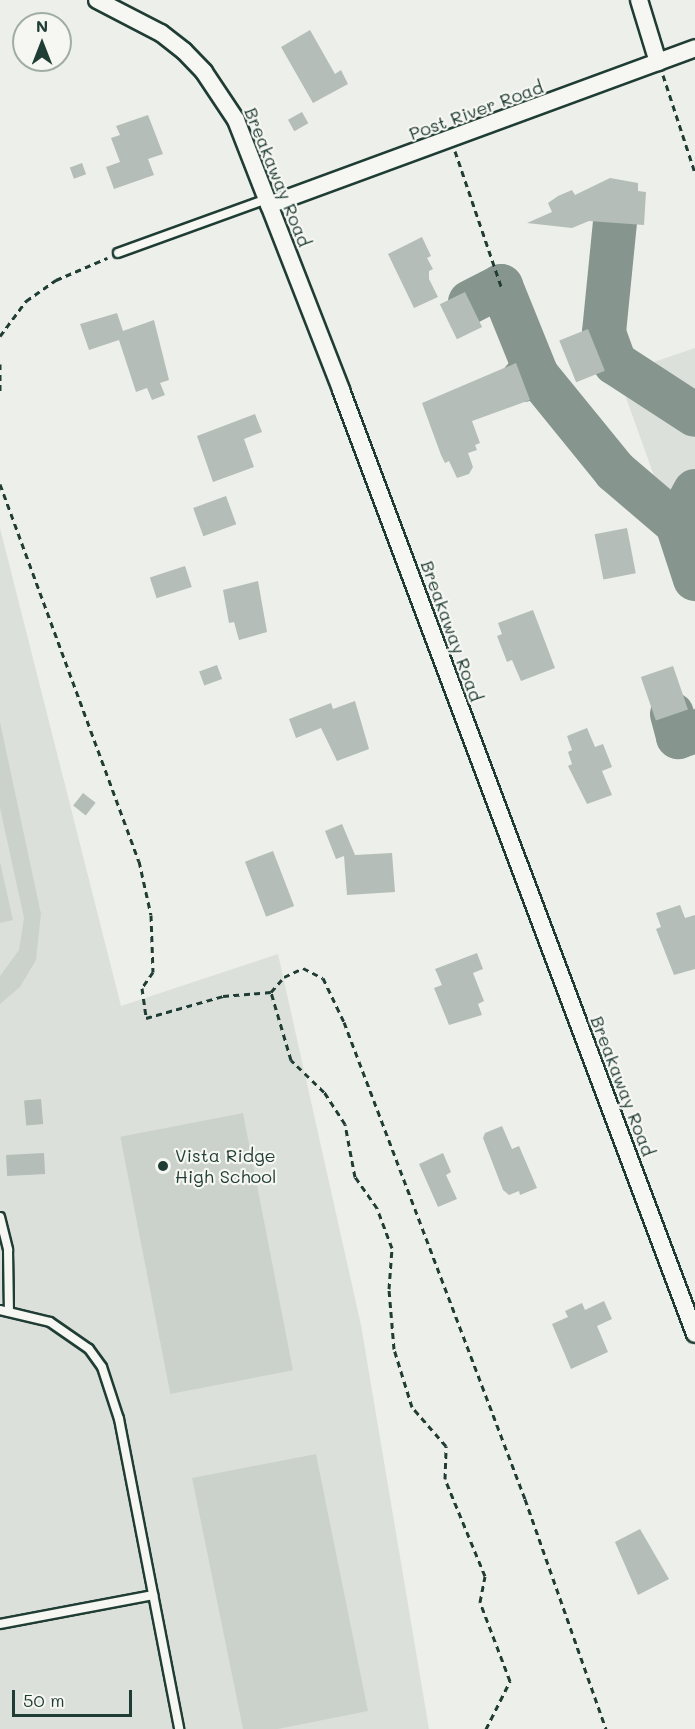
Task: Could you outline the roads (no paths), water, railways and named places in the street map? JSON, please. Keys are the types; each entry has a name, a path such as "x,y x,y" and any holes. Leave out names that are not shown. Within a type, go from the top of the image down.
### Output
{"street":[{"name":"Breakaway Road","path":"97,0 161,33 204,72 236,120 695,1334"},
{"path":"639,0 658,62"},
{"name":"Post River Road","path":"268,202 452,140 695,48"}],"lane":[{"path":"118,253 268,202"},
{"path":"0,1217 8,1250 5,1311 50,1322 72,1334 102,1367 119,1419 179,1729"},
{"path":"0,1624 153,1595"}],"place":[{"name":"Vista Ridge High School","path":"163,1166"}]}
